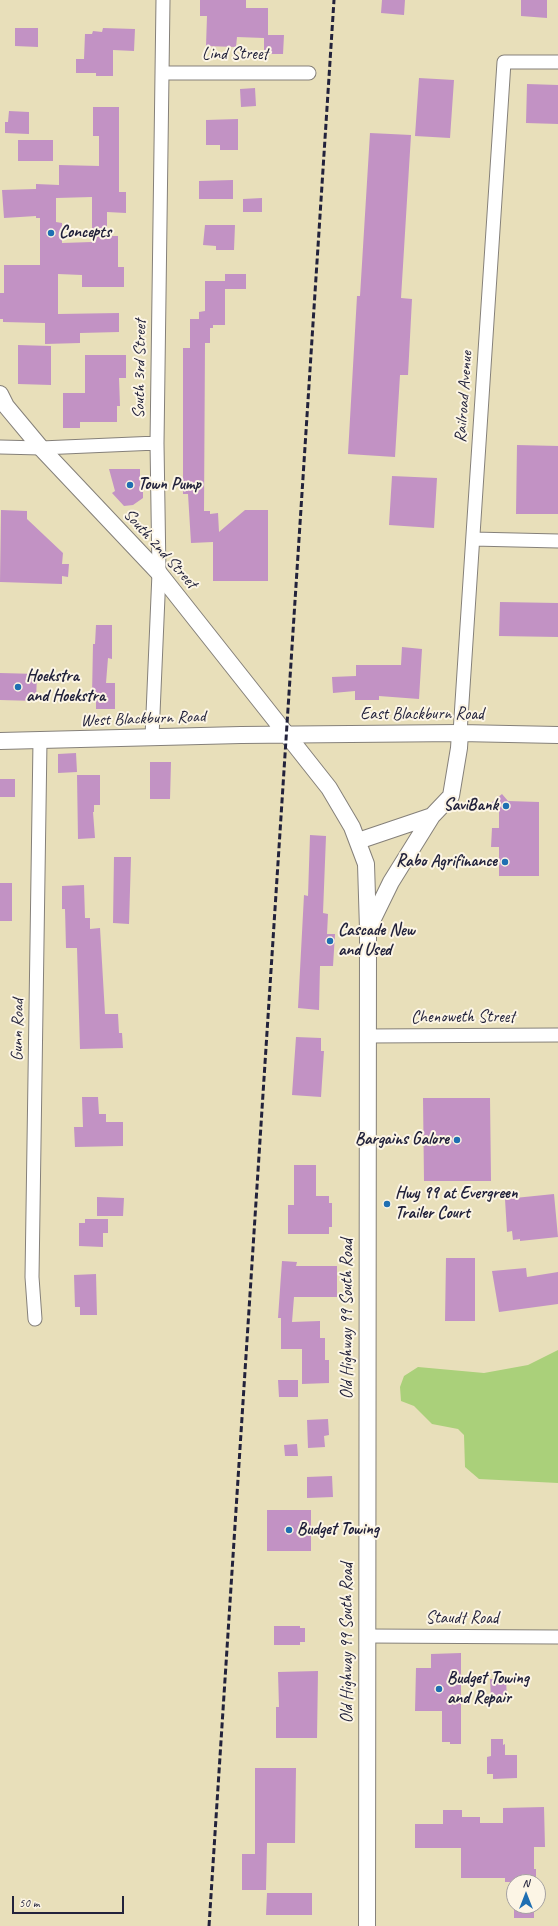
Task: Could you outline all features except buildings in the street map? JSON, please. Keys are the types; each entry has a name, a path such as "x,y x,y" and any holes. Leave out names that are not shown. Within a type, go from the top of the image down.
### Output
{"street":[{"name":"South 3rd Street","path":"152,737 159,573 157,443 162,0"},
{"name":"Railroad Avenue","path":"460,733 504,62 558,62"},
{"name":"Lind Street","path":"162,73 309,74"},
{"name":"South 2nd Street","path":"0,394 6,406 41,448 159,573 287,735"},
{"path":"0,447 41,448 157,443"},
{"path":"473,539 558,541"},
{"path":"368,929 391,882 432,816 451,796 460,733"},
{"name":"East Blackburn Road","path":"287,735 460,733 558,735"},
{"name":"West Blackburn Road","path":"0,741 287,735"},
{"name":"Old Highway 99 South Road","path":"287,735 329,788 352,827 366,864 368,929 366,1636 367,1926"},
{"name":"Gunn Road","path":"35,1319 32,1277 40,741"},
{"path":"358,841 432,816"},
{"name":"Chenoweth Street","path":"368,1036 558,1035"},
{"name":"Staudt Road","path":"366,1636 558,1637"}],"green space":[{"path":"558,1350 558,1483 479,1479 465,1467 464,1435 458,1429 432,1424 414,1406 401,1401 400,1387 404,1376 418,1367 484,1373 528,1365"}],"railway":[{"path":"209,1926 334,0"}],"place":[{"name":"Concepts","path":"51,233"},
{"name":"Town Pump","path":"130,485"},
{"name":"Hoekstra and Hoekstra","path":"18,687"},
{"name":"SaviBank","path":"506,806"},
{"name":"Rabo Agrifinance","path":"505,862"},
{"name":"Cascade New and Used","path":"330,941"},
{"name":"Bargains Galore","path":"457,1140"},
{"name":"Hwy 99 at Evergreen Trailer Court","path":"387,1204"},
{"name":"Budget Towing","path":"289,1530"},
{"name":"Budget Towing and Repair","path":"439,1689"}]}
